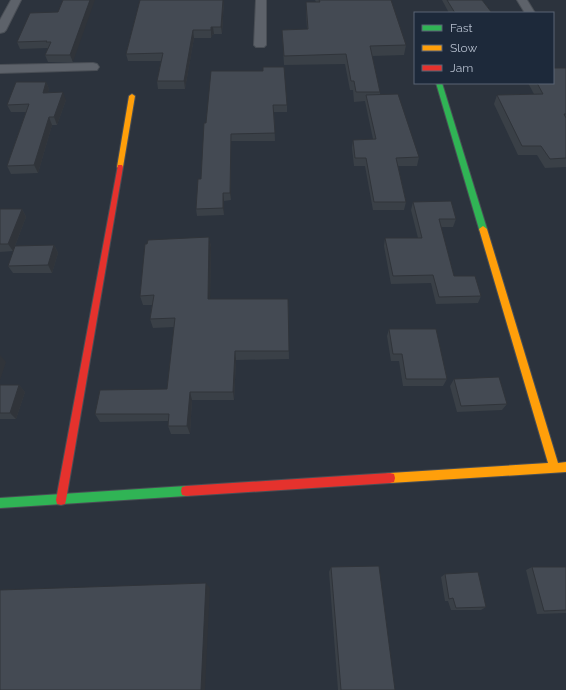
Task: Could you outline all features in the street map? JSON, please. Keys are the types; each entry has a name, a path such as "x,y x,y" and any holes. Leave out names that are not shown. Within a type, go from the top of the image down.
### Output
{"street":[{"path":"0,30 16,0"},
{"path":"260,45 261,0"},
{"path":"522,0 529,12"},
{"path":"0,70 93,67"},
{"path":"439,84 554,467"},
{"path":"61,500 132,96"},
{"path":"0,503 566,467"}],"building":[{"path":"63,0 90,0 70,55 45,55 51,42 46,42 47,41 17,42 30,13 58,12"},
{"path":"140,0 223,0 221,27 211,27 211,30 193,30 184,81 157,81 163,53 126,54"},
{"path":"319,0 391,0 406,45 370,46 380,92 356,92 354,81 351,81 346,54 284,56 282,30 308,29 306,2 320,2"},
{"path":"447,0 482,0 491,12 454,12"},
{"path":"263,67 284,67 287,105 273,105 275,133 231,134 230,193 223,193 223,208 196,209 198,179 201,179 204,123 206,123 211,71 263,71"},
{"path":"554,68 566,68 566,114 564,114 566,118 566,158 550,159 541,146 522,146 497,95 543,94 538,84 554,84"},
{"path":"16,82 46,82 43,93 63,92 54,117 49,117 34,165 7,166 29,104 7,105"},
{"path":"398,94 419,157 396,158 406,202 374,202 366,158 355,158 353,140 376,139 366,95"},
{"path":"451,201 456,219 439,219 454,276 475,276 481,296 439,297 433,275 393,276 385,238 422,238 413,202"},
{"path":"0,209 22,209 8,244 0,244"},
{"path":"209,237 208,299 288,299 289,351 235,351 233,392 190,392 187,426 168,426 169,414 95,414 100,390 167,389 175,318 150,319 154,295 140,296 145,244 147,244 148,240"},
{"path":"54,245 48,265 8,266 15,246"},
{"path":"389,329 436,329 447,379 406,379 402,354 393,354"},
{"path":"499,377 507,404 461,406 454,379"},
{"path":"0,385 19,385 10,413 0,413"},
{"path":"379,566 395,690 341,690 331,567"},
{"path":"532,567 566,567 566,610 544,611"},
{"path":"478,572 486,607 456,608 453,598 449,599 445,574"},
{"path":"206,583 201,690 0,690 0,590"}],"traffic: fast":[{"path":"439,84 483,229"},
{"path":"0,503 186,491"}],"traffic: slow":[{"path":"120,167 132,96"},
{"path":"483,229 554,467"},
{"path":"390,478 566,467"}],"traffic: jam":[{"path":"61,500 120,167"},
{"path":"186,491 390,478"}]}
